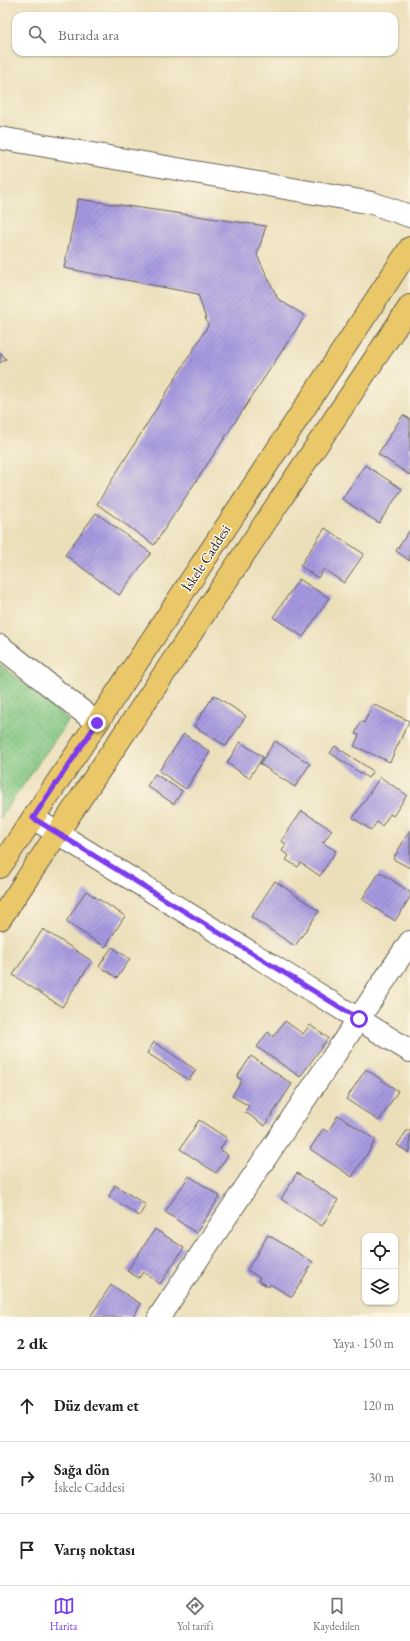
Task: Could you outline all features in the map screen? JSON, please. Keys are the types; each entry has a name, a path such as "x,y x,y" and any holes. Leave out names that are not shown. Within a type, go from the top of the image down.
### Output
{"main road":[{"name":"İskele Caddesi","path":"0,867 97,723 410,248"},
{"path":"0,919 410,306"}],"street":[{"path":"0,138 372,203 410,216"},
{"path":"0,646 97,723"},
{"path":"33,818 410,1051"},
{"path":"159,1317 410,942"}],"green space":[{"path":"0,664 69,720 0,818"}],"building":[{"path":"78,199 266,226 257,255 278,299 305,316 154,545 97,504 208,326 198,294 64,268"},
{"path":"0,352 6,359 0,363"},
{"path":"403,415 410,419 410,475 378,454"},
{"path":"365,465 402,489 379,523 342,499"},
{"path":"96,513 151,553 119,595 65,555"},
{"path":"325,528 364,554 344,583 324,569 318,578 300,566"},
{"path":"410,530 410,561 396,551"},
{"path":"299,579 329,598 303,637 273,617"},
{"path":"214,695 246,716 226,746 194,726"},
{"path":"373,704 409,721 390,762 354,746 359,735 355,734 361,721 364,723"},
{"path":"184,734 210,752 186,789 159,771"},
{"path":"275,741 310,764 295,787 260,764"},
{"path":"240,742 263,757 249,778 227,763"},
{"path":"335,746 373,771 368,778 330,753"},
{"path":"155,774 182,791 174,804 147,786"},
{"path":"380,777 407,795 393,816 390,814 382,826 377,822 371,830 353,818"},
{"path":"302,811 332,830 323,843 336,851 320,876 301,863 298,867 286,860 289,856 282,851 286,844 281,841"},
{"path":"410,830 410,868 393,859"},
{"path":"380,872 410,892 410,897 395,921 362,899"},
{"path":"275,881 319,911 295,946 251,917"},
{"path":"86,891 125,916 105,947 66,922"},
{"path":"43,929 92,961 62,1007 13,975"},
{"path":"112,947 130,959 117,978 99,966"},
{"path":"285,1021 303,1034 310,1025 328,1038 300,1077 257,1047 268,1032 273,1037"},
{"path":"154,1042 196,1070 189,1080 147,1053"},
{"path":"251,1056 292,1084 265,1126 245,1112 249,1106 232,1096 242,1080 237,1077"},
{"path":"366,1069 398,1091 379,1121 346,1099"},
{"path":"338,1115 376,1140 352,1177 310,1149 323,1129 328,1132"},
{"path":"199,1120 227,1138 220,1149 228,1155 216,1173 180,1149"},
{"path":"408,1129 410,1131 409,1153 397,1145"},
{"path":"297,1173 338,1200 322,1226 281,1199"},
{"path":"189,1176 220,1196 196,1233 165,1212"},
{"path":"115,1185 146,1205 139,1216 109,1196"},
{"path":"155,1229 184,1248 160,1284 143,1272 139,1278 127,1271"},
{"path":"268,1235 313,1262 292,1297 270,1284 269,1287 258,1281 260,1278 247,1270"},
{"path":"111,1285 141,1304 133,1317 90,1317"}],"route":[{"path":"97,723 33,818 359,1019"}]}
